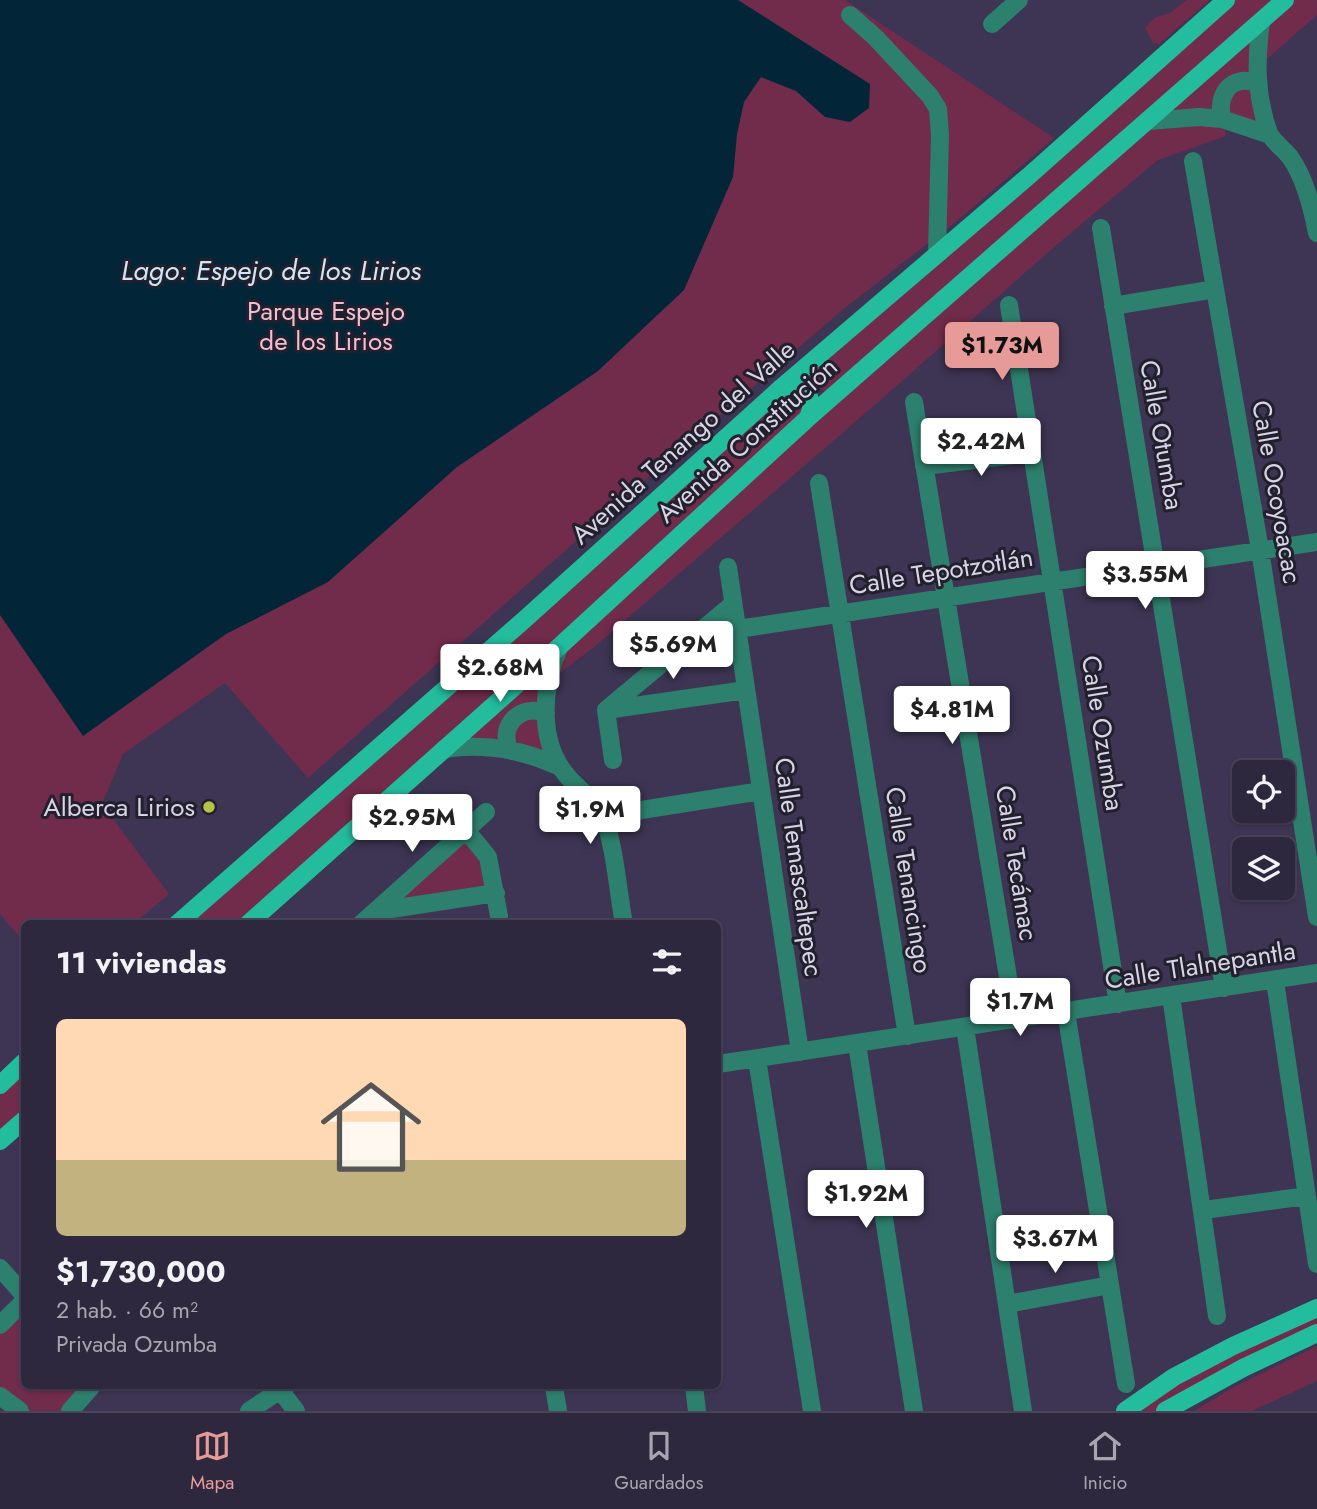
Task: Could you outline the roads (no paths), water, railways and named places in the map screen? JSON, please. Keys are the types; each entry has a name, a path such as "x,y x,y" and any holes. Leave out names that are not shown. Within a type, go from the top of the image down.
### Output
{"main road":[{"name":"Avenida Tenango del Valle","path":"182,920 535,611 782,387 1031,174 1226,0"},
{"name":"Avenida Constitución","path":"252,920 559,647 808,418 1285,0"},
{"path":"812,361 809,372 816,386 827,393 840,391"},
{"path":"782,387 793,386 808,394 812,406 808,418"},
{"path":"0,1085 21,1065"},
{"path":"0,1141 21,1123"},
{"path":"1125,1411 1174,1377 1233,1346 1317,1308"},
{"path":"1165,1411 1243,1368 1317,1333"}],"street":[{"path":"992,24 1019,0"},
{"path":"850,15 894,57 930,96 938,109 940,135 937,254"},
{"path":"1261,21 1256,58 1257,83 1270,135 1311,186 1317,233"},
{"path":"1222,119 1222,93 1233,83 1249,80 1257,83"},
{"path":"1148,121 1199,117 1222,119 1270,135"},
{"name":"Calle Ocoyoacac","path":"1193,161 1261,550 1317,916"},
{"name":"Calle Otumba","path":"1101,228 1224,988"},
{"path":"1113,306 1215,289"},
{"name":"Calle Ozumba","path":"1009,305 1118,1004"},
{"name":"Calle Tecámac","path":"914,402 1015,1020"},
{"path":"924,466 1032,453"},
{"name":"Calle Tenancingo","path":"819,483 907,1036"},
{"name":"Calle Tepotzotlán","path":"738,629 1317,542"},
{"name":"Calle Temascaltepec","path":"728,567 800,1052"},
{"path":"606,710 733,604"},
{"path":"559,647 548,679 545,713 549,740 558,766 604,816 623,920"},
{"path":"606,710 746,690"},
{"path":"606,710 613,760"},
{"path":"509,749 506,736 514,718 525,711 545,713"},
{"path":"444,749 477,746 509,749 558,766"},
{"path":"604,816 761,791"},
{"path":"366,920 486,812"},
{"path":"467,831 488,857 499,916"},
{"path":"377,911 496,893"},
{"name":"Calle Tlalnepantla","path":"721,1064 1317,973"},
{"path":"1275,981 1317,1264"},
{"path":"1171,996 1217,1316"},
{"path":"1066,1012 1126,1384"},
{"path":"965,1027 1023,1411"},
{"path":"857,1044 914,1411"},
{"path":"757,1059 812,1411"},
{"path":"1203,1210 1307,1195"},
{"path":"0,1268 21,1292"},
{"path":"1007,1304 1110,1285"},
{"path":"0,1325 21,1304"},
{"path":"70,1411 89,1389"},
{"path":"249,1411 282,1389"},
{"path":"284,1389 296,1411"},
{"path":"554,1389 558,1411"},
{"path":"694,1389 698,1411"},
{"path":"0,1396 20,1411"}],"water":[{"name":"Lago: Espejo de los Lirios","path":"0,0 738,0 870,84 869,108 850,122 825,117 796,91 761,77 744,102 737,134 733,177 684,290 598,371 457,467 328,582 226,634 83,736 0,615"}],"place":[{"name":"Alberca Lirios","path":"209,807"}],"park label":[{"name":"Parque Espejo de los Lirios","path":"326,326"}]}
